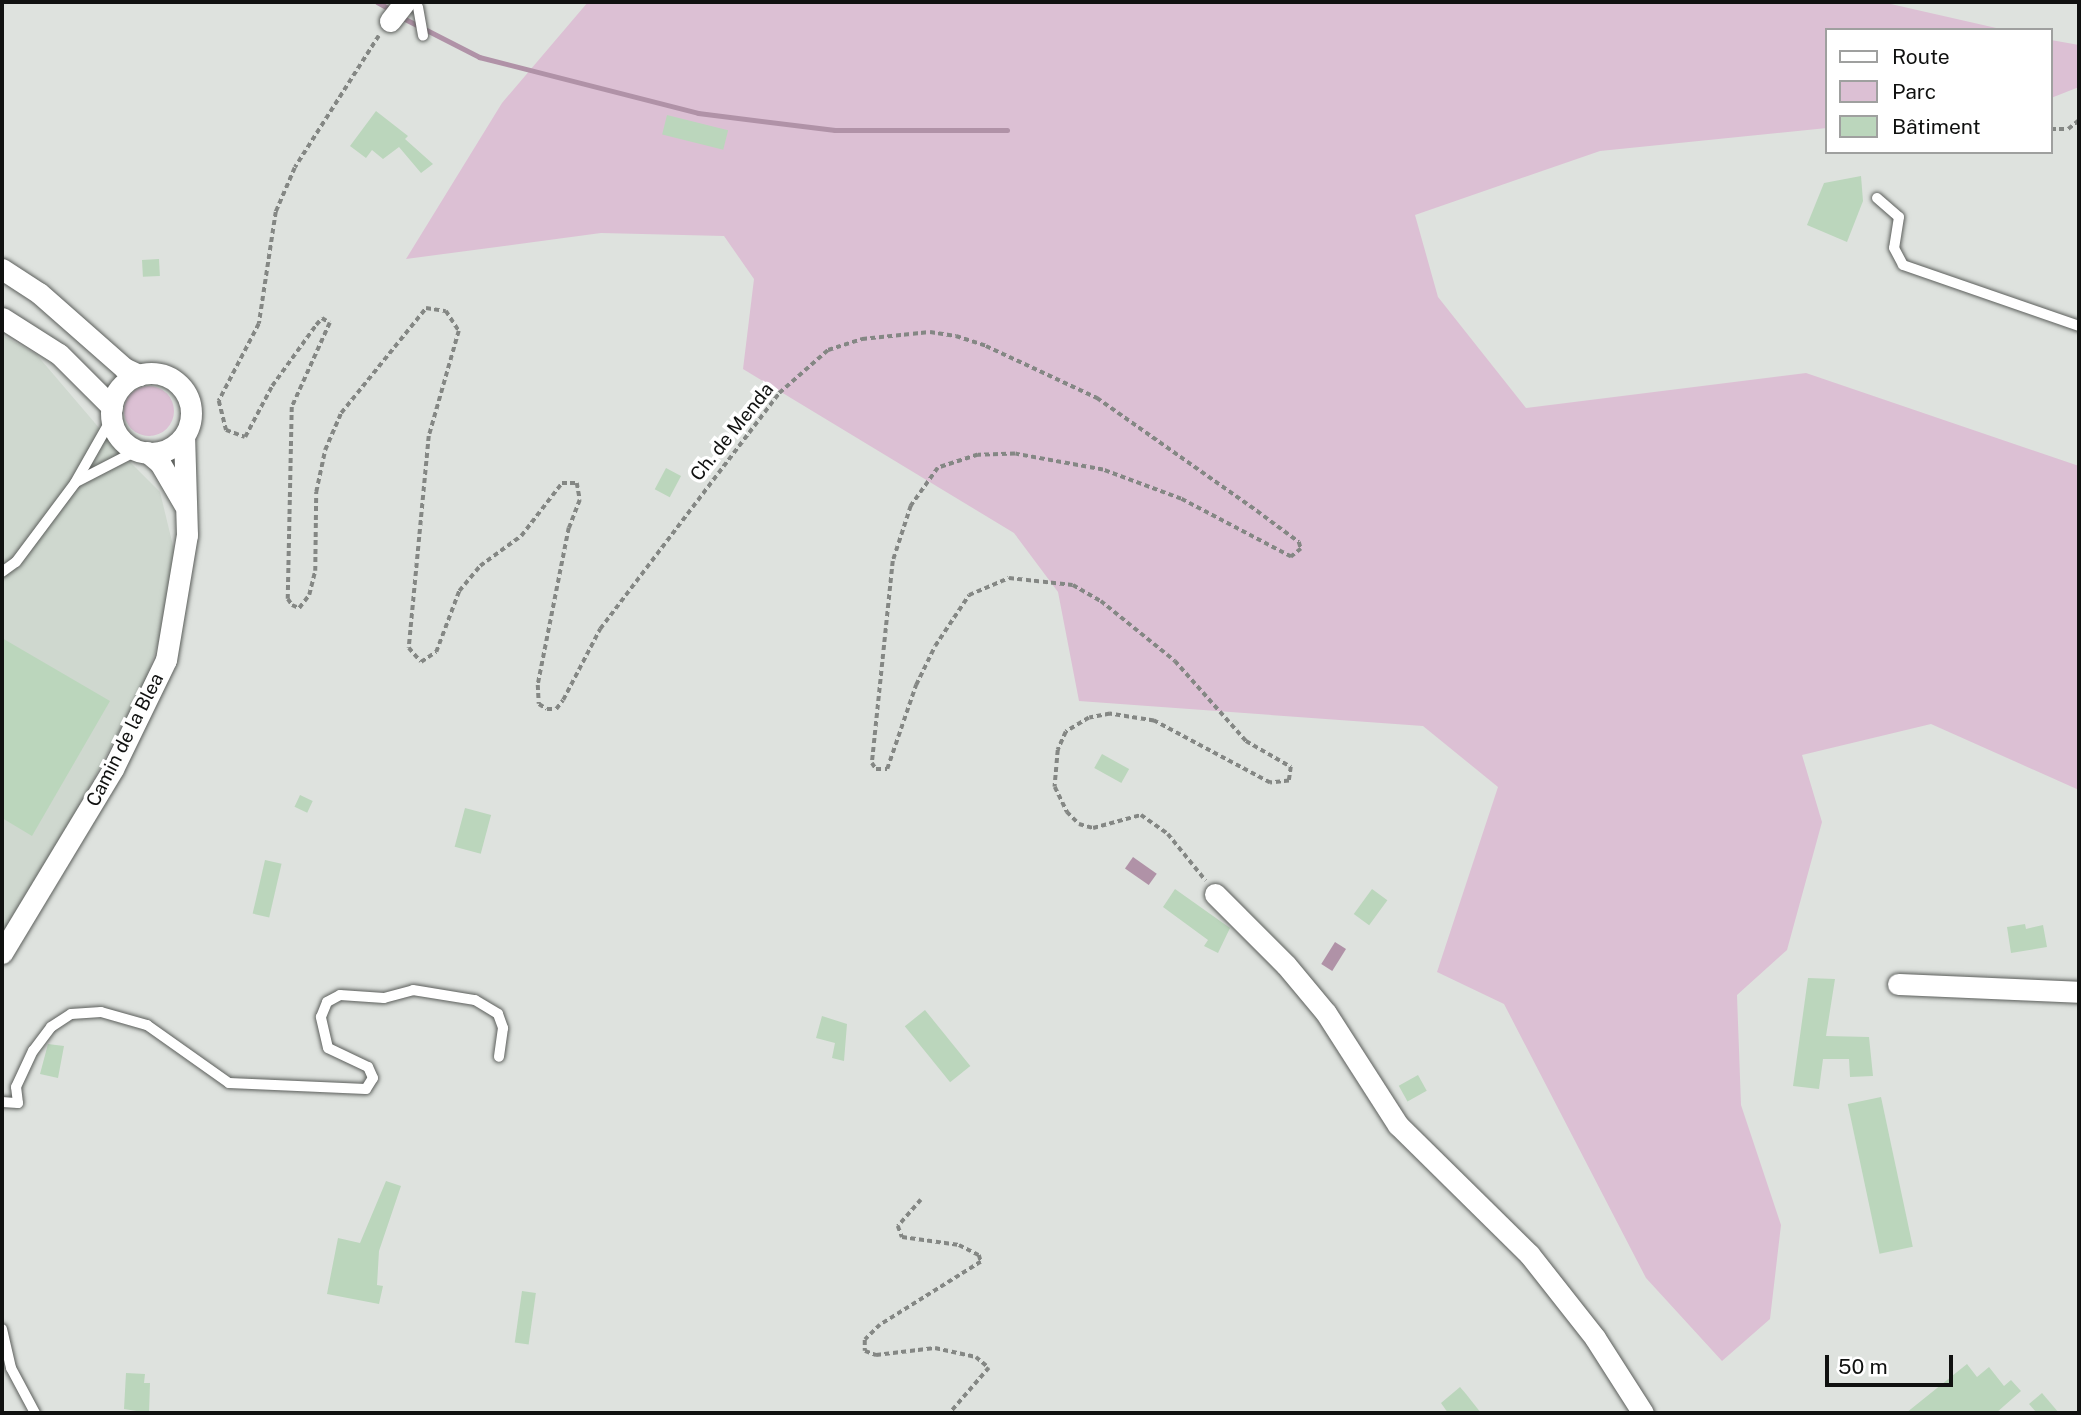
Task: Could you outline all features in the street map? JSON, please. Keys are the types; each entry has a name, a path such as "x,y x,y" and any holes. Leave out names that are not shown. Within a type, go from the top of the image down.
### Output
{"street":[{"path":"2,269 39,293 124,368 139,374 164,375 184,389 191,413 184,436 168,449 143,451"},
{"path":"2,318 59,354 112,412 120,438 160,463 185,506"},
{"path":"112,412 124,383 139,374"},
{"name":"Camin de la Blea","path":"2,953 113,769 166,660 187,535 184,436"},
{"path":"1215,894 1286,965 1326,1013 1398,1125 1529,1254 1595,1338 1643,1413"},
{"path":"1898,984 2079,992"}],"lane":[{"path":"410,10 423,36"},
{"path":"1877,198 1899,217 1894,248 1903,265 2079,326"},
{"path":"2,572 16,562 75,483 112,412"},
{"path":"75,483 143,451"},
{"path":"2,1102 18,1103 16,1087 33,1051 51,1027 71,1014 101,1012 147,1025 229,1083 366,1089 373,1078 368,1067 328,1048 321,1017 327,1003 340,995 384,998 413,990 475,1000 498,1014 503,1028 499,1057"},
{"path":"2,1329 11,1368 35,1413"}],"path":[{"name":"Ch. de Menda","path":"410,10 317,129 276,212 259,324 219,401 226,430 245,437 272,386 316,325 322,318 330,323 292,407 288,599 299,608 309,596 315,571 316,492 325,450 341,414 426,308 446,311 459,331 429,436 409,648 421,662 436,652 466,583 521,536 562,483 578,483 580,500 569,528 538,685 539,704 547,709 556,709 563,700 600,629 751,425 779,393 828,350 862,339 930,332 986,346 1097,398 1299,542 1301,549 1296,556 1181,499 1103,470 1016,454 978,455 938,468 911,506 892,561 871,750 876,769 887,769 930,656 969,595 1009,578 1073,585 1101,601 1175,662 1246,741 1292,767 1289,781 1270,783 1143,719 1110,714 1089,718 1066,732 1058,750 1055,788 1067,812 1079,824 1093,828 1141,816 1168,834 1215,894"},
{"path":"2053,129 2068,129 2079,120"},
{"path":"921,1200 898,1226 902,1237 959,1245 979,1255 981,1262 880,1325 865,1340 865,1351 876,1355 935,1348 976,1357 989,1368 950,1413"}],"shaded area":[{"path":"2,335 36,354 118,450 160,492 175,554 166,619 144,685 2,950"},
{"path":"1133,857 1157,874 1149,885 1125,868"},
{"path":"1335,942 1346,949 1332,971 1321,964"}],"green space":[{"path":"588,2 1882,2 1996,28 1826,28 1826,128 1600,151 1415,215 1438,297 1526,408 1806,373 2079,466 2079,790 1931,724 1802,755 1822,822 1787,950 1737,995 1741,1105 1781,1225 1770,1319 1722,1361 1646,1278 1504,1004 1437,972 1498,787 1423,726 1079,701 1058,592 1014,533 743,369 754,279 724,236 601,233 406,259 502,103"},
{"path":"2053,40 2079,45 2079,87 2053,97"},
{"path":"149,386 167,393 174,411 167,429 149,436 131,429 124,411 131,393"}],"building":[{"path":"376,111 408,136 405,139 433,164 421,173 399,147 383,159 372,150 366,158 350,146"},
{"path":"667,115 728,130 723,150 662,134"},
{"path":"1861,176 1863,201 1847,242 1807,225 1824,183"},
{"path":"159,259 160,276 143,277 142,260"},
{"path":"666,468 681,476 670,497 655,489"},
{"path":"2,638 110,701 32,836 2,818"},
{"path":"1102,754 1129,769 1121,783 1094,768"},
{"path":"300,795 313,801 307,813 295,807"},
{"path":"465,808 491,815 481,854 455,847"},
{"path":"265,860 282,864 269,917 253,914"},
{"path":"1175,889 1230,928 1218,953 1204,946 1208,940 1163,907"},
{"path":"1372,889 1387,900 1369,925 1354,914"},
{"path":"2025,924 2026,929 2043,925 2047,947 2011,953 2007,927"},
{"path":"1808,978 1835,979 1826,1036 1869,1037 1873,1076 1850,1077 1849,1059 1823,1059 1819,1089 1793,1086"},
{"path":"925,1010 970,1066 950,1082 905,1026"},
{"path":"822,1016 847,1024 844,1061 832,1058 835,1043 816,1038"},
{"path":"48,1044 64,1046 58,1078 40,1074"},
{"path":"1418,1075 1427,1091 1407,1101 1399,1086"},
{"path":"1881,1097 1913,1247 1880,1254 1848,1104"},
{"path":"386,1181 401,1186 379,1251 377,1285 383,1286 379,1304 327,1294 338,1238 360,1243"},
{"path":"522,1291 536,1293 529,1344 515,1342"},
{"path":"1967,1364 1977,1377 1989,1367 2004,1386 2011,1380 2021,1391 1996,1413 1906,1413"},
{"path":"126,1373 145,1374 144,1383 150,1383 149,1413 124,1409"},
{"path":"1460,1387 1481,1413 1448,1413 1441,1403"},
{"path":"2042,1393 2059,1413 2037,1413 2029,1404"}],"waterway":[{"path":"377,2 393,11"},
{"path":"401,17 479,57 698,113 835,130 1007,130"}]}
